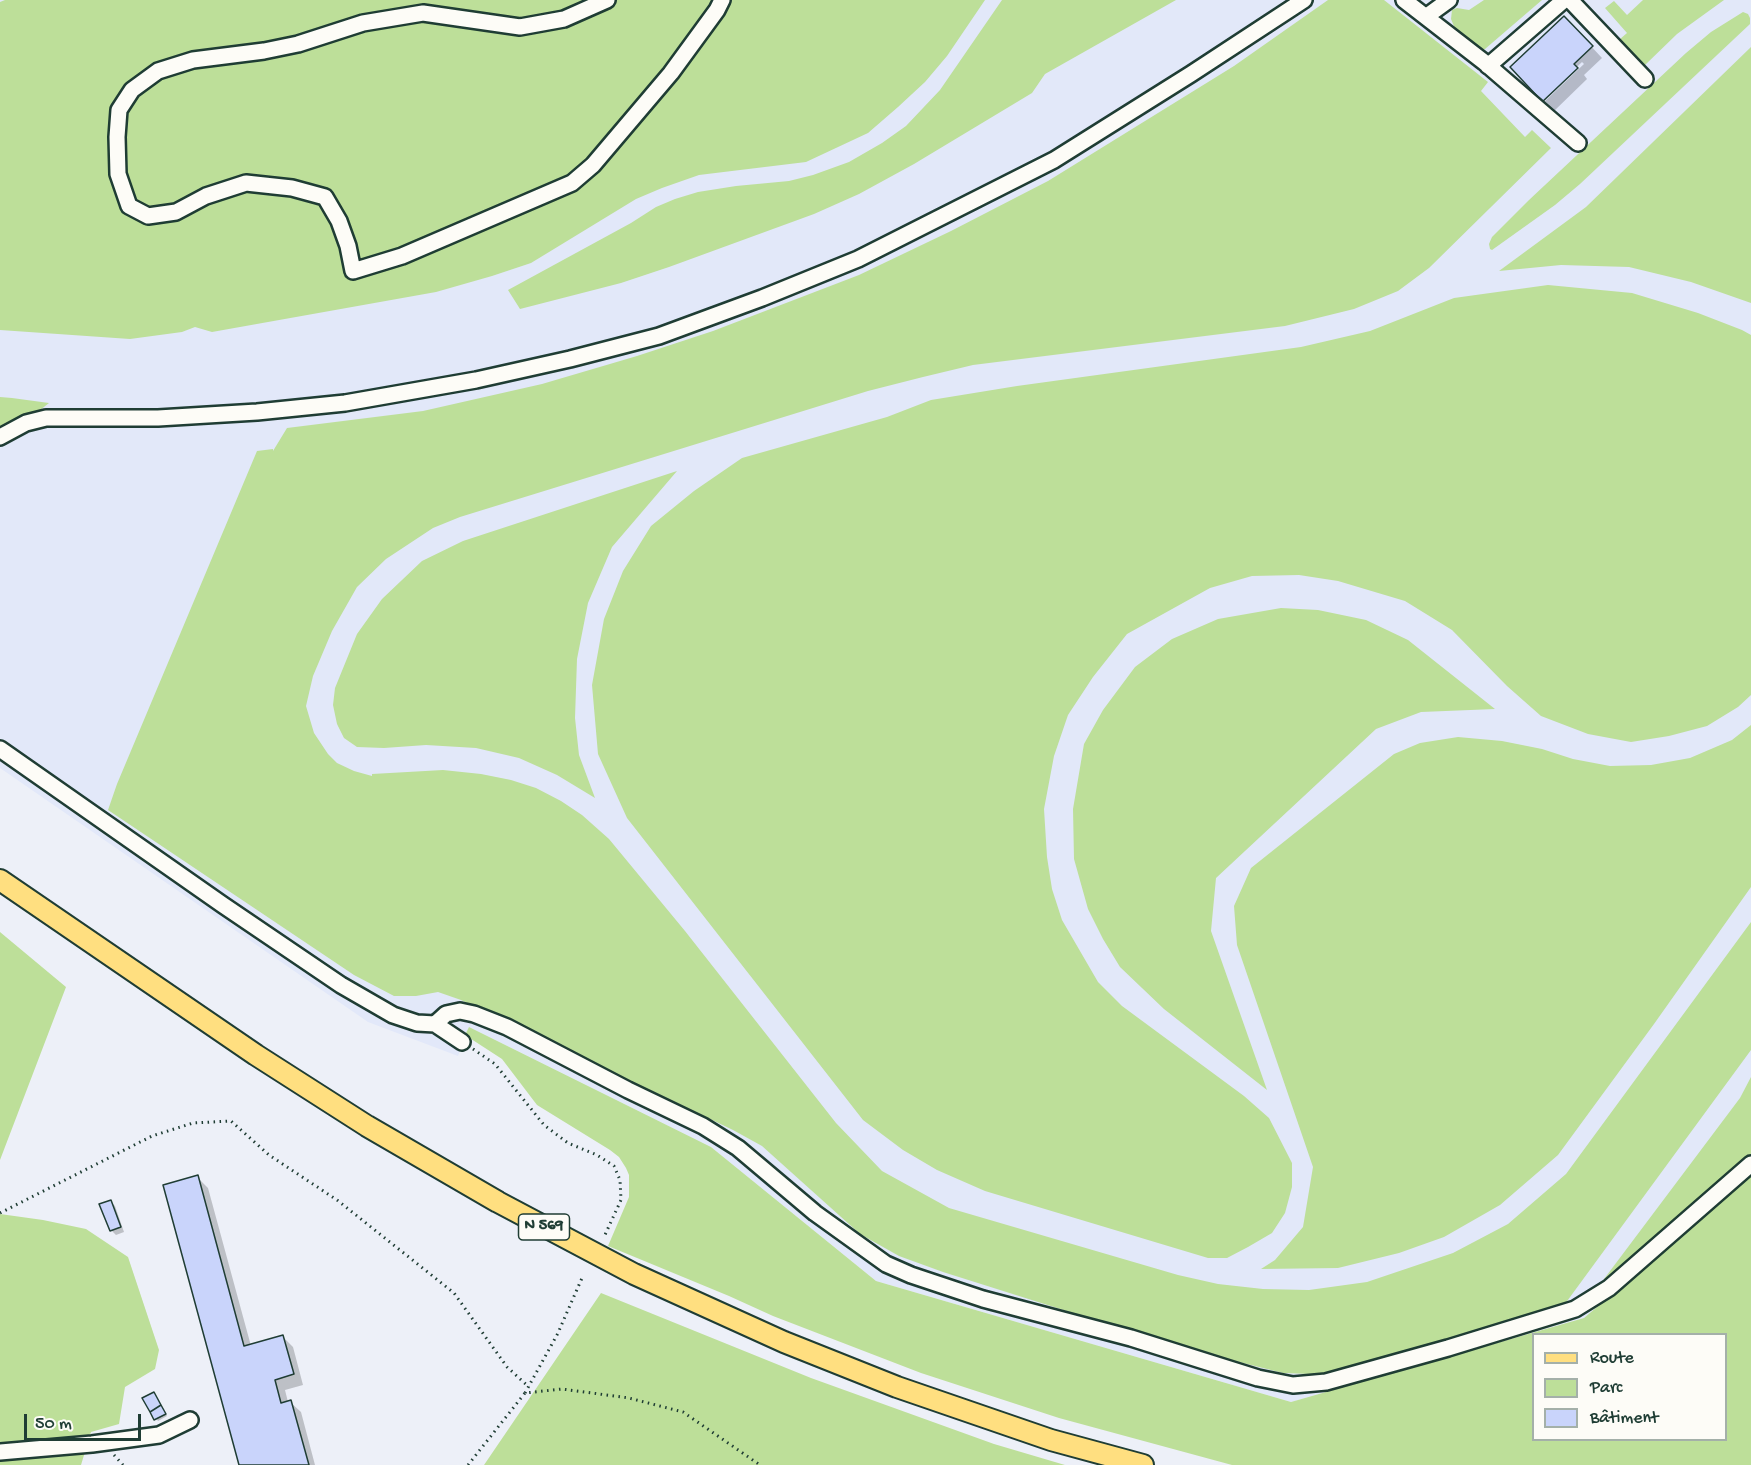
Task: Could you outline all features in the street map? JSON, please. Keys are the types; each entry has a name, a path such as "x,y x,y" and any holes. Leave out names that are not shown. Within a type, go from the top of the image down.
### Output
{"main road":[{"name":"N 569","path":"0,880 256,1055 367,1126 498,1202 634,1274 784,1342 897,1387 1051,1440 1143,1465"}],"lane":[{"path":"607,0 564,19 520,27 423,13 363,23 298,44 193,60 158,71 132,90 119,110 118,174 129,206 148,216 176,212 206,196 246,183 292,188 325,197 339,221 348,246 353,271 402,256 572,183 593,165 671,73 722,0"},
{"path":"0,436 26,423 46,418 158,418 345,404 476,380 659,336 858,259 1054,160 1304,0"},
{"path":"1404,0 1488,66 1578,143"},
{"path":"1426,16 1449,0"},
{"path":"1488,66 1564,0"},
{"path":"1570,0 1645,79"},
{"path":"0,749 341,985 393,1015 417,1023 435,1024 462,1042"},
{"path":"435,1024 446,1014 460,1011 474,1014 507,1027 703,1126 738,1148 815,1213 886,1264 911,1275 982,1299 1131,1338 1258,1378 1293,1385 1326,1382 1575,1309 1609,1287 1751,1164"},
{"path":"0,1452 92,1444 159,1435 190,1420"}],"path":[{"path":"462,1042 495,1064 544,1125 568,1143 597,1155 614,1167 620,1180 621,1200 604,1237"},
{"path":"1,1214 152,1136 193,1123 231,1121 269,1155 337,1200 454,1293 507,1367 529,1387"},
{"path":"468,1465 525,1394 558,1333 582,1278"},
{"path":"525,1394 562,1389 629,1398 683,1412 760,1465"}],"shaded area":[{"path":"0,0 1751,0 1751,1176 1584,1318 1291,1402 876,1281 711,1147 469,1027 458,1056 368,1022 0,768"}],"green space":[{"path":"5,0 985,0 947,56 925,82 898,107 868,133 806,162 699,175 662,188 636,199 531,263 436,292 212,332 195,327 182,332 130,339 0,330 0,2"},
{"path":"1002,0 1176,0 1045,74 1032,93 914,164 859,194 814,214 621,283 520,309 508,290 656,207 675,199 698,192 789,181 813,175 849,162 882,143 906,126 940,90"},
{"path":"1328,0 1384,0 1488,82 1481,91 1525,137 1532,130 1551,148 1429,268 1398,291 1354,309 1285,326 973,365 923,377 868,391 460,517 433,528 386,559 357,587 332,631 313,676 306,706 314,733 328,754 337,763 354,771 372,776 372,774 443,770 481,774 536,788 582,815 609,839 685,931 836,1123 882,1171 949,1208 1178,1275 1218,1284 1263,1289 1309,1290 1367,1282 1453,1253 1508,1224 1566,1174 1751,922 1751,1050 1562,1308 1335,1375 1283,1373 1187,1349 943,1272 899,1256 860,1234 762,1146 733,1130 461,1000 438,992 416,996 394,996 354,975 108,810 257,451 273,449 273,451 287,428 423,411 542,384 713,331 859,275 1048,181 1234,66"},
{"path":"1484,0 1542,0 1485,49 1479,50 1456,31 1451,19 1452,10 1457,8 1469,10"},
{"path":"1643,0 1724,0 1677,34 1644,66 1619,40 1627,33 1605,8 1614,1 1627,15"},
{"path":"1743,12 1748,14 1750,24 1580,184 1555,205 1492,250 1490,249 1489,244 1492,237 1529,200 1686,53 1711,32"},
{"path":"1751,47 1751,303 1691,282 1629,267 1561,265 1499,271 1586,207"},
{"path":"1548,285 1632,293 1698,313 1751,335 1751,695 1738,707 1707,726 1669,736 1631,742 1588,734 1541,716 1507,686 1452,630 1405,601 1338,581 1299,575 1252,576 1210,588 1127,634 1093,677 1068,715 1054,756 1044,809 1047,857 1052,889 1062,920 1098,982 1122,1006 1244,1096 1269,1118 1292,1163 1292,1187 1285,1213 1272,1233 1227,1258 1208,1258 985,1191 937,1170 903,1150 863,1120 627,818 598,754 592,685 604,619 623,571 651,526 694,491 742,458 887,417 931,400 1301,347 1370,331 1454,298"},
{"path":"0,397 49,403 35,414 0,430"},
{"path":"677,471 612,547 588,603 577,659 575,718 579,755 595,798 557,775 519,758 476,748 426,745 357,747 344,738 337,724 333,705 335,688 357,634 382,599 422,561 463,541"},
{"path":"1281,608 1318,610 1366,620 1408,640 1495,709 1421,712 1376,729 1216,878 1211,931 1267,1090 1164,1009 1120,967 1088,909 1074,859 1073,809 1084,744 1103,710 1135,667 1172,639 1218,619"},
{"path":"1751,725 1751,887 1558,1155 1500,1205 1444,1237 1399,1253 1338,1268 1261,1269 1275,1260 1303,1227 1313,1167 1237,945 1234,906 1251,868 1394,754 1420,743 1458,737 1502,741 1610,766 1651,765 1690,758 1732,740"},
{"path":"0,932 66,987 0,1160"},
{"path":"469,1027 711,1147 876,1281 1291,1402 1584,1318 1751,1176 1751,1465 1232,1465 1059,1418 921,1373 773,1316 608,1246 629,1197 629,1175 626,1168 619,1157 610,1150 537,1105 502,1059 465,1035"},
{"path":"1751,1077 1751,1160 1607,1283 1604,1279 1740,1098"},
{"path":"0,1214 86,1229 128,1257 159,1350 155,1369 125,1387 119,1424 91,1432 81,1465 0,1465"},
{"path":"601,1293 811,1378 994,1444 1065,1465 484,1465"}],"building":[{"path":"1564,16 1593,46 1574,64 1578,68 1540,104 1535,98 1537,96 1510,67"},
{"path":"198,1175 244,1346 283,1335 294,1374 275,1380 281,1403 291,1400 309,1465 239,1465 163,1185"},
{"path":"111,1200 121,1227 110,1231 99,1204"},
{"path":"154,1392 161,1405 150,1412 142,1398"},
{"path":"161,1405 166,1414 154,1420 150,1412"}]}
